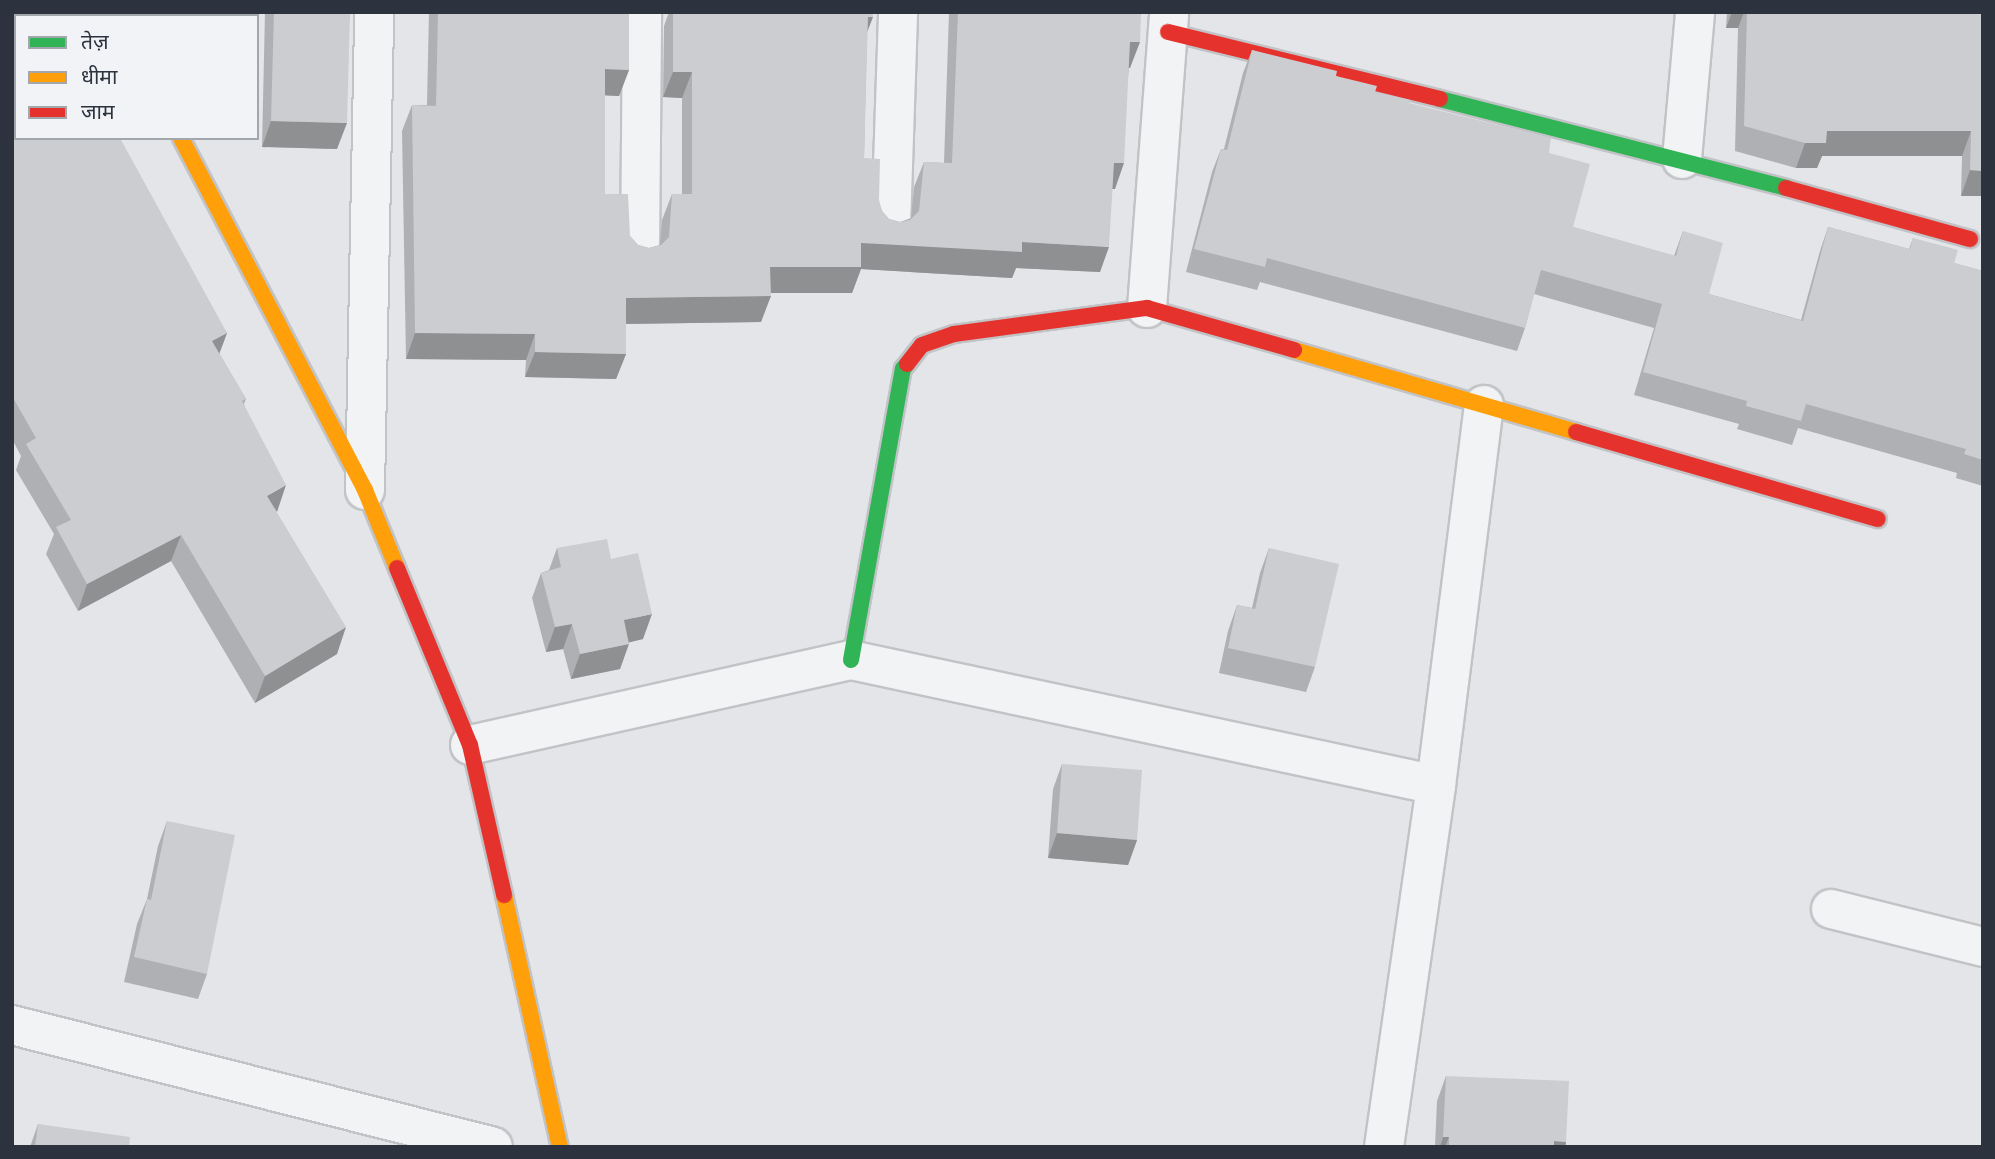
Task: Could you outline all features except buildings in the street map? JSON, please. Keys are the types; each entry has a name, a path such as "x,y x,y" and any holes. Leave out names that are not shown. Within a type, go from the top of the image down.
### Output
{"street":[{"path":"365,490 374,12"},
{"path":"640,252 642,12"},
{"path":"891,226 898,12"},
{"path":"1682,159 1695,12"},
{"path":"1147,308 1169,22 1970,239"},
{"path":"182,140 365,490 470,745 560,1147"},
{"path":"851,660 903,369 922,345 954,334 1147,308 1878,519"},
{"path":"1384,1147 1436,785 1484,405"},
{"path":"470,745 851,660 1436,785"},
{"path":"1831,909 1983,947"},
{"path":"12,1025 493,1147"}],"traffic: fast":[{"path":"1440,99 1786,188"},
{"path":"851,660 903,369 907,364"}],"traffic: slow":[{"path":"182,140 365,490 397,568"},
{"path":"1294,350 1576,432"},
{"path":"504,895 560,1147"}],"traffic: jam":[{"path":"1168,32 1440,99"},
{"path":"1786,188 1970,239"},
{"path":"907,364 922,345 954,334 1147,308 1294,350"},
{"path":"1576,432 1878,519"},
{"path":"397,568 470,745 504,895"}]}
